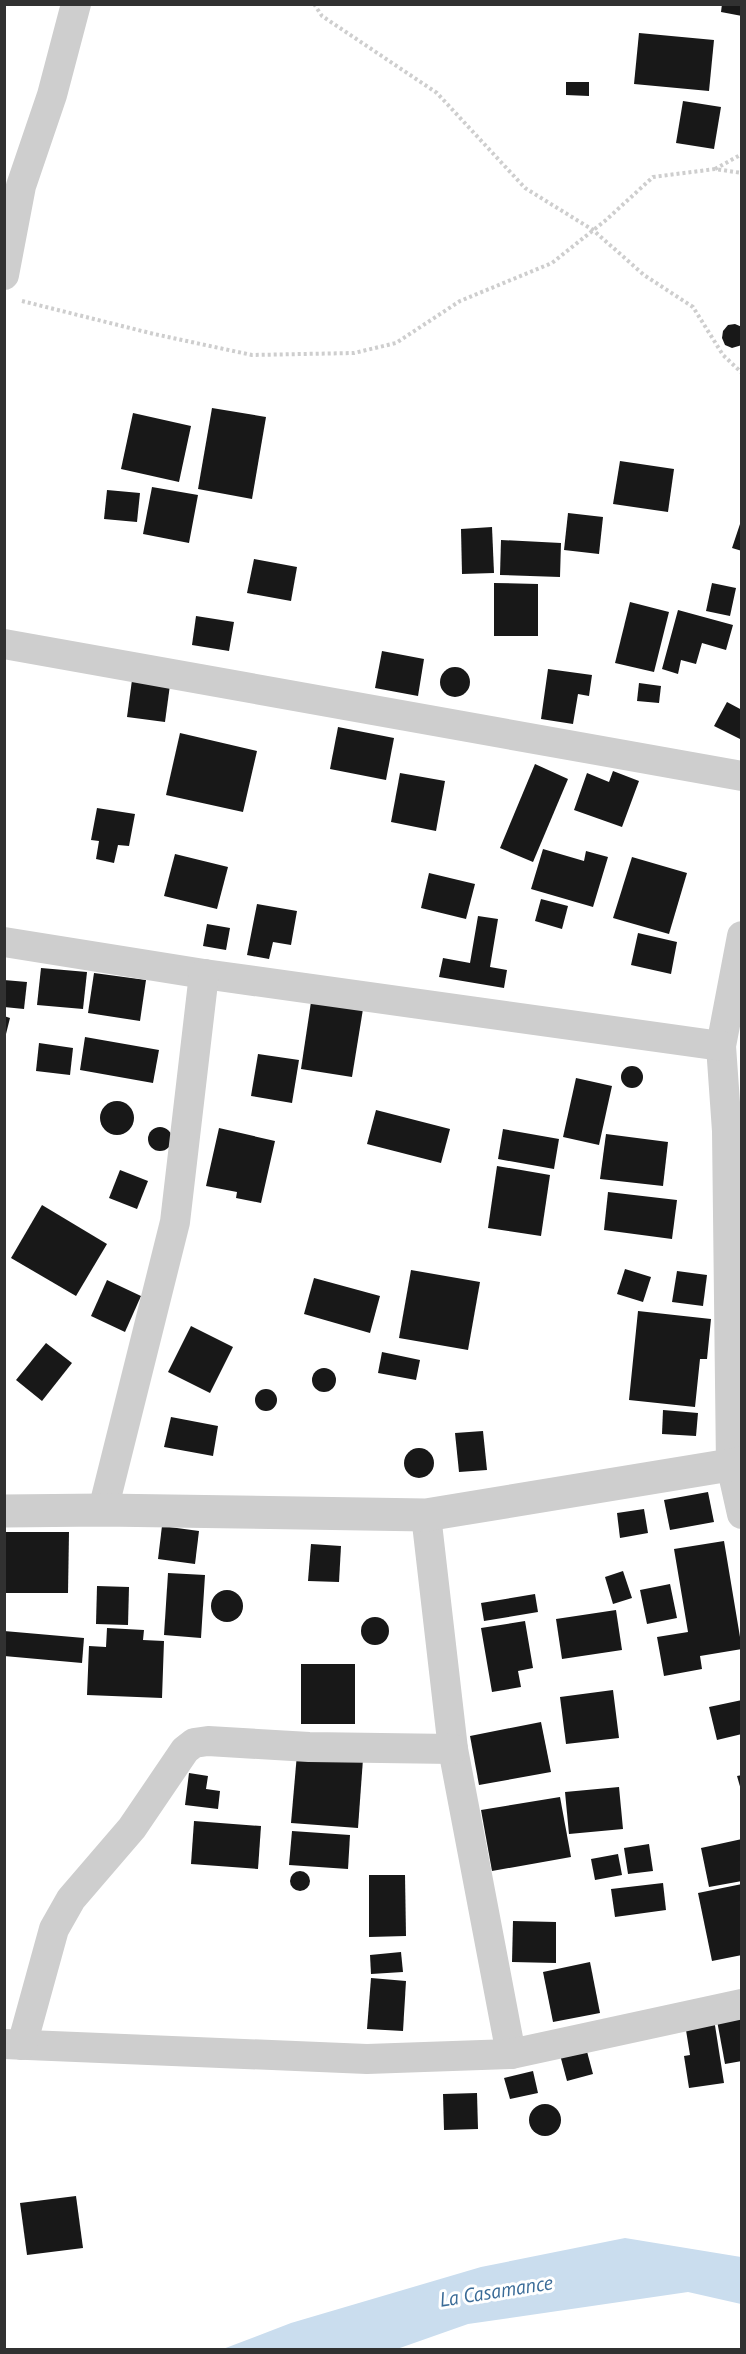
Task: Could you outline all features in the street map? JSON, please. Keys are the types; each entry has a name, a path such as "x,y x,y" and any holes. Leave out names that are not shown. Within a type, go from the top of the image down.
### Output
{"street":[{"path":"10,288 21,186 52,95 76,4"},
{"path":"4,644 741,776"},
{"path":"741,936 721,1046 734,1131 736,1464 741,1514"},
{"path":"4,942 204,974 721,1046"},
{"path":"103,1510 176,1222 204,974"},
{"path":"4,1511 103,1510 426,1515 736,1464"},
{"path":"426,1515 453,1749 511,2054"},
{"path":"453,1749 309,1747 208,1741 194,1743 184,1750 132,1828 62,1912 13,2045 367,2060 511,2054 741,2004"}],"path":[{"path":"314,4 322,16 437,93 525,188 592,230 645,275 693,307 723,355 741,373"},
{"path":"715,169 741,154"},
{"path":"10,288 154,334 252,355 354,353 396,343 460,301 552,263 653,177 715,169 741,174"}],"water":[{"name":"La Casamance","path":"625,2238 741,2257 741,2304 688,2292 468,2324 397,2349 223,2349 291,2323 481,2267"}],"building":[{"path":"722,4 742,4 742,16 721,12"},
{"path":"639,33 714,40 709,91 634,84"},
{"path":"566,82 589,82 589,96 566,95"},
{"path":"683,101 721,107 714,149 676,143"},
{"path":"735,324 742,327 742,345 732,348 725,345 722,338 723,331 728,325"},
{"path":"212,408 266,417 252,499 198,489"},
{"path":"133,413 191,426 179,482 121,469"},
{"path":"620,461 674,469 668,512 613,504"},
{"path":"152,487 198,495 189,543 143,534"},
{"path":"107,490 140,493 137,522 104,519"},
{"path":"568,513 603,517 599,554 564,550"},
{"path":"742,518 742,551 732,548"},
{"path":"492,527 494,573 462,574 461,529"},
{"path":"501,540 561,543 560,577 500,575"},
{"path":"254,559 297,567 291,601 247,593"},
{"path":"494,583 538,584 538,636 494,636"},
{"path":"712,583 736,588 730,616 706,611"},
{"path":"630,602 669,612 654,672 615,663"},
{"path":"678,610 733,625 726,650 702,643 696,664 681,660 678,674 662,669"},
{"path":"196,616 234,622 229,651 192,645"},
{"path":"382,651 424,659 418,696 375,688"},
{"path":"455,667 466,671 470,682 466,693 455,697 444,693 440,682 444,671"},
{"path":"548,669 592,675 589,696 578,694 573,724 541,719"},
{"path":"132,680 170,685 165,722 127,717"},
{"path":"639,683 661,686 659,703 637,701"},
{"path":"727,702 742,710 742,740 714,726"},
{"path":"338,727 394,738 386,780 330,769"},
{"path":"180,733 257,751 243,812 166,795"},
{"path":"535,764 568,779 533,862 500,848"},
{"path":"613,771 639,781 622,827 574,810 587,773 609,782"},
{"path":"400,773 445,781 436,831 391,822"},
{"path":"97,808 135,814 129,846 118,845 114,863 96,859 99,841 91,840"},
{"path":"543,849 584,861 586,851 608,857 593,907 531,889"},
{"path":"175,854 228,867 217,909 164,896"},
{"path":"632,857 687,873 669,934 613,918"},
{"path":"429,873 475,884 466,919 421,908"},
{"path":"541,899 568,906 562,929 535,921"},
{"path":"257,904 297,911 291,945 273,942 269,959 247,955"},
{"path":"478,916 498,919 490,967 507,970 504,988 439,977 443,958 470,963"},
{"path":"207,924 230,928 226,950 203,946"},
{"path":"638,933 677,942 671,974 631,965"},
{"path":"41,968 87,972 83,1009 37,1005"},
{"path":"94,973 146,980 140,1021 88,1013"},
{"path":"4,980 27,982 24,1009 4,1007"},
{"path":"311,1002 363,1009 352,1077 301,1069"},
{"path":"4,1016 10,1018 5,1038 4,1038"},
{"path":"85,1037 159,1050 153,1083 80,1070"},
{"path":"39,1043 73,1048 70,1075 36,1071"},
{"path":"258,1054 299,1060 292,1103 251,1096"},
{"path":"632,1066 640,1069 643,1077 640,1085 632,1088 624,1085 621,1077 624,1069"},
{"path":"576,1078 612,1086 599,1145 563,1137"},
{"path":"117,1101 129,1106 134,1118 129,1130 117,1135 105,1130 100,1118 105,1106"},
{"path":"376,1110 450,1129 441,1163 367,1144"},
{"path":"160,1127 168,1131 172,1139 168,1147 160,1151 152,1147 148,1139 152,1131"},
{"path":"219,1128 275,1141 261,1203 236,1198 237,1192 206,1186"},
{"path":"503,1129 559,1139 554,1169 498,1159"},
{"path":"606,1134 668,1142 663,1186 600,1179"},
{"path":"497,1166 550,1175 541,1236 488,1228"},
{"path":"120,1170 148,1181 137,1209 109,1198"},
{"path":"608,1192 677,1200 672,1239 604,1230"},
{"path":"42,1205 107,1244 76,1296 11,1258"},
{"path":"625,1269 651,1277 643,1302 617,1294"},
{"path":"411,1270 480,1282 468,1350 399,1338"},
{"path":"677,1271 707,1275 703,1306 672,1302"},
{"path":"314,1278 380,1296 370,1333 304,1314"},
{"path":"107,1280 141,1296 125,1332 91,1316"},
{"path":"638,1311 711,1319 707,1359 700,1359 695,1407 629,1400"},
{"path":"191,1326 233,1347 210,1393 168,1372"},
{"path":"46,1343 72,1363 42,1401 16,1380"},
{"path":"382,1352 420,1360 416,1380 378,1373"},
{"path":"324,1368 332,1372 336,1380 332,1388 324,1392 316,1388 312,1380 316,1372"},
{"path":"266,1389 274,1392 277,1400 274,1408 266,1411 258,1408 255,1400 258,1392"},
{"path":"663,1410 698,1413 696,1436 662,1434"},
{"path":"171,1417 218,1426 213,1456 164,1447"},
{"path":"483,1431 487,1470 459,1472 455,1433"},
{"path":"419,1448 430,1452 434,1463 430,1474 419,1478 408,1474 404,1463 408,1452"},
{"path":"708,1492 714,1522 670,1530 664,1500"},
{"path":"644,1509 648,1533 620,1538 617,1513"},
{"path":"162,1526 199,1531 195,1564 158,1559"},
{"path":"4,1532 69,1532 68,1593 4,1593"},
{"path":"724,1541 742,1649 700,1656 702,1669 664,1676 657,1637 688,1632 674,1549"},
{"path":"311,1544 341,1546 339,1582 308,1581"},
{"path":"623,1571 632,1598 613,1604 605,1577"},
{"path":"168,1573 205,1575 201,1638 164,1635"},
{"path":"670,1584 677,1618 647,1624 640,1590"},
{"path":"97,1586 129,1587 128,1625 96,1624"},
{"path":"227,1590 238,1595 243,1606 238,1617 227,1622 216,1617 211,1606 216,1595"},
{"path":"535,1594 538,1612 484,1621 481,1603"},
{"path":"616,1610 622,1650 562,1659 556,1619"},
{"path":"375,1617 385,1621 389,1631 385,1641 375,1645 365,1641 361,1631 365,1621"},
{"path":"525,1621 533,1668 518,1671 521,1687 492,1692 481,1628"},
{"path":"107,1628 144,1630 143,1640 164,1641 162,1698 87,1695 89,1646 106,1647"},
{"path":"4,1631 84,1638 82,1663 4,1656"},
{"path":"301,1664 355,1664 355,1724 301,1724"},
{"path":"613,1690 619,1738 566,1744 560,1697"},
{"path":"742,1700 742,1734 717,1740 709,1707"},
{"path":"541,1722 551,1772 479,1785 470,1736"},
{"path":"297,1754 363,1759 358,1828 291,1823"},
{"path":"189,1773 208,1776 206,1789 220,1791 218,1809 185,1805"},
{"path":"742,1775 742,1790 741,1790 737,1776"},
{"path":"619,1787 623,1829 569,1834 565,1792"},
{"path":"560,1797 571,1857 492,1871 481,1810"},
{"path":"194,1821 261,1826 258,1869 191,1864"},
{"path":"292,1831 350,1835 348,1869 289,1865"},
{"path":"742,1839 742,1881 709,1887 701,1848"},
{"path":"649,1844 653,1871 628,1874 624,1848"},
{"path":"618,1854 622,1875 595,1880 591,1859"},
{"path":"300,1871 307,1874 310,1881 307,1888 300,1891 293,1888 290,1881 293,1874"},
{"path":"369,1875 405,1875 406,1936 369,1937"},
{"path":"663,1883 666,1910 615,1917 611,1889"},
{"path":"742,1884 742,1955 712,1961 698,1893"},
{"path":"513,1921 556,1922 556,1963 512,1962"},
{"path":"401,1952 403,1972 371,1974 370,1955"},
{"path":"590,1962 600,2013 553,2022 543,1972"},
{"path":"371,1978 406,1981 403,2031 367,2029"},
{"path":"742,2010 742,2061 725,2064 716,2015"},
{"path":"714,2019 724,2083 689,2088 684,2056 690,2055 685,2024"},
{"path":"585,2044 593,2074 567,2081 559,2051"},
{"path":"533,2071 538,2093 510,2099 504,2078"},
{"path":"477,2093 478,2129 444,2130 443,2094"},
{"path":"545,2104 556,2109 561,2120 556,2131 545,2136 534,2131 529,2120 534,2109"},
{"path":"76,2196 83,2248 27,2255 20,2203"}]}
